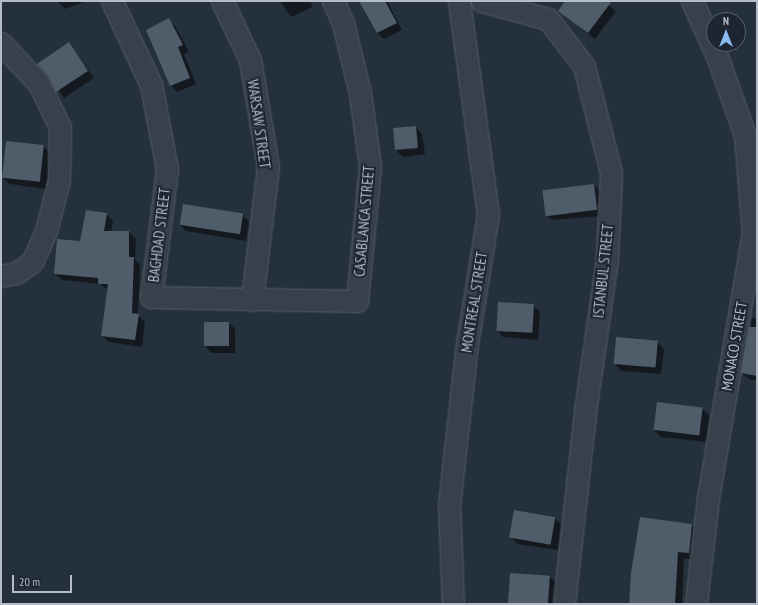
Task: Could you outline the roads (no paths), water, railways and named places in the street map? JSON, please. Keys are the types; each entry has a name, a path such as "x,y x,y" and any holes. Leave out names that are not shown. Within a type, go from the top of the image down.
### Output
{"street":[{"name":"BAGHDAD STREET","path":"112,1 151,85 167,168 151,297 357,301"},
{"name":"WARSAW STREET","path":"222,1 250,60 268,166 252,300"},
{"name":"CASABLANCA STREET","path":"333,1 343,23 360,94 370,167 357,301"},
{"name":"MONTREAL STREET","path":"453,604 449,504 467,344 488,215 459,1"},
{"name":"ISTANBUL STREET","path":"482,1 548,19 584,66 611,172 607,259 586,404 564,604"},
{"name":"MONACO STREET","path":"692,1 717,56 745,135 753,232 708,498 696,604"},
{"path":"1,43 39,84 60,127 59,180 46,231 32,262 16,273 1,276"}]}
